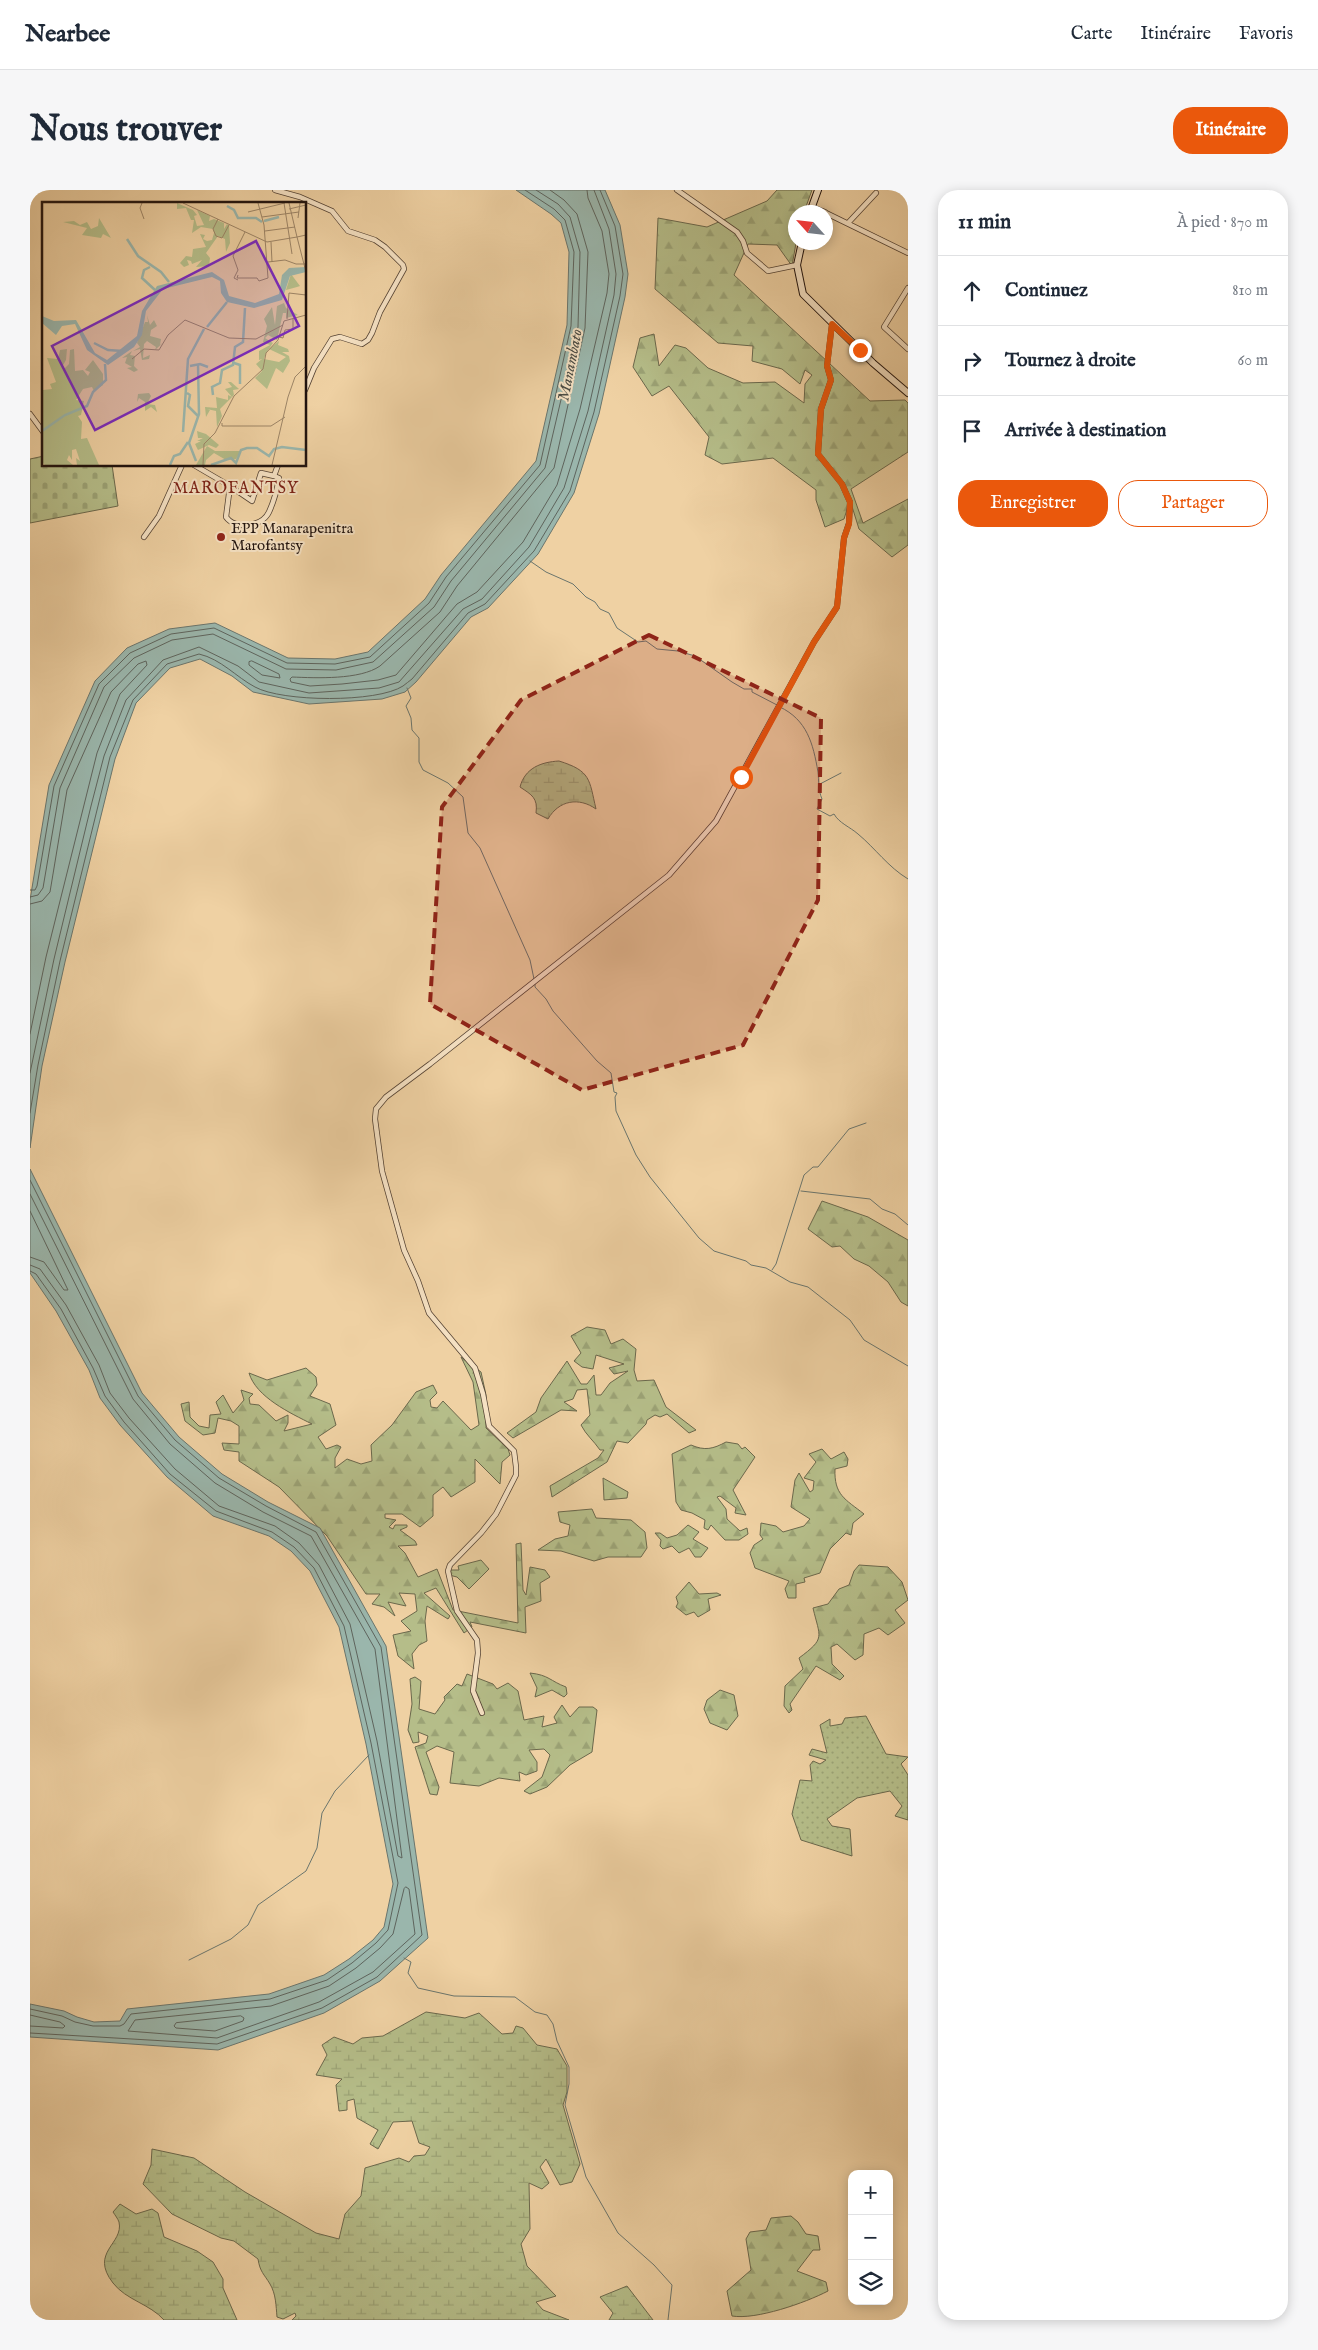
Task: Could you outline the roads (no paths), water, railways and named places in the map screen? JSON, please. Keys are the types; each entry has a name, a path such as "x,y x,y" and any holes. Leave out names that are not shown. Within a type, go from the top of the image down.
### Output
{"main road":[{"path":"813,205 818,190"},
{"path":"800,250 797,265 803,294 832,324 908,393"}],"street":[{"path":"275,190 300,197 332,211 348,231 364,235 385,247 404,269 380,312 368,340 362,344 340,337 332,339 314,368 306,388"},
{"path":"677,190 738,232 747,253 768,271 797,265"},
{"path":"849,222 876,193"},
{"path":"833,216 849,222 908,252"},
{"path":"908,288 884,327 908,349"},
{"path":"482,1713 473,1690 478,1654 477,1640 457,1611 448,1571 450,1565 481,1533 505,1498 516,1475 514,1451 489,1426 483,1394 475,1368 429,1313 418,1281 404,1250 382,1171 375,1119 376,1108 386,1096 430,1064 670,875 716,821 814,642 837,607 844,538 849,524 850,502 842,484 818,454 821,409 831,380 827,366 832,324"},
{"path":"30,414 42,430"},
{"path":"144,537 159,516 182,466"},
{"path":"196,466 230,486 252,501 261,473 278,478 276,494 268,514 254,523 240,526 230,523 226,517 230,486"},
{"path":"274,476 278,466"}],"water":[{"name":"Manambato","path":"516,190 605,190 620,225 628,274 625,297 599,414 574,493 538,554 488,608 471,617 416,682 405,692 382,699 309,704 253,692 232,676 200,659 170,668 136,703 115,759 65,962 42,1066 30,1148 30,900 49,785 95,681 127,648 169,629 215,623 288,658 335,659 368,652 425,599 441,575 536,461 567,325 569,252 561,223"},
{"path":"30,1169 142,1393 179,1437 222,1474 268,1502 320,1528 386,1646 428,1938 380,1981 324,2013 218,2050 30,2037 30,2004 64,2011 94,2022 120,2021 127,2009 269,1994 324,1975 349,1959 373,1940 384,1927 393,1884 366,1744 339,1627 310,1571 291,1551 269,1536 213,1516 167,1477 120,1425 100,1398 89,1370 56,1311 30,1273"}],"waterway":[{"path":"530,561 546,572 573,584 586,597 595,602 600,609 609,613 617,628 638,642 646,641 657,649 678,651 695,656 732,682 744,689 752,689 752,692 777,705"},
{"path":"407,688 411,698 406,706 411,718 412,730 419,738 419,762 423,770 448,783 463,797 468,833 480,848 530,960 534,979"},
{"path":"780,707 797,719 811,742 822,799 817,809 830,816 834,814 864,839 894,869 908,879"},
{"path":"820,784 841,773"},
{"path":"535,983 535,987 546,999 553,1011 597,1061 611,1073 614,1092 617,1093 615,1097 616,1111 636,1155 650,1177 699,1238 714,1251 746,1261 751,1265 766,1268 790,1282 808,1287 850,1320 864,1340 908,1366"},
{"path":"772,1270 776,1264 804,1175 813,1167 818,1167 849,1129 866,1123"},
{"path":"801,1191 870,1199 882,1209 895,1214 908,1225"},
{"path":"189,1960 231,1939 248,1925 258,1905 306,1871 317,1848 322,1813 335,1791 369,1755"},
{"path":"404,1958 411,1962 408,1973 418,1988 454,1996 515,1997 535,2012 547,2015 553,2024 557,2041 569,2067 569,2084 565,2105 586,2177 618,2233 654,2265 672,2285 668,2320"}],"place":[{"name":"EPP Manarapenitra Marofantsy","path":"221,537"}],"district":[{"name":"MAROFANTSY","path":"236,487"}]}
